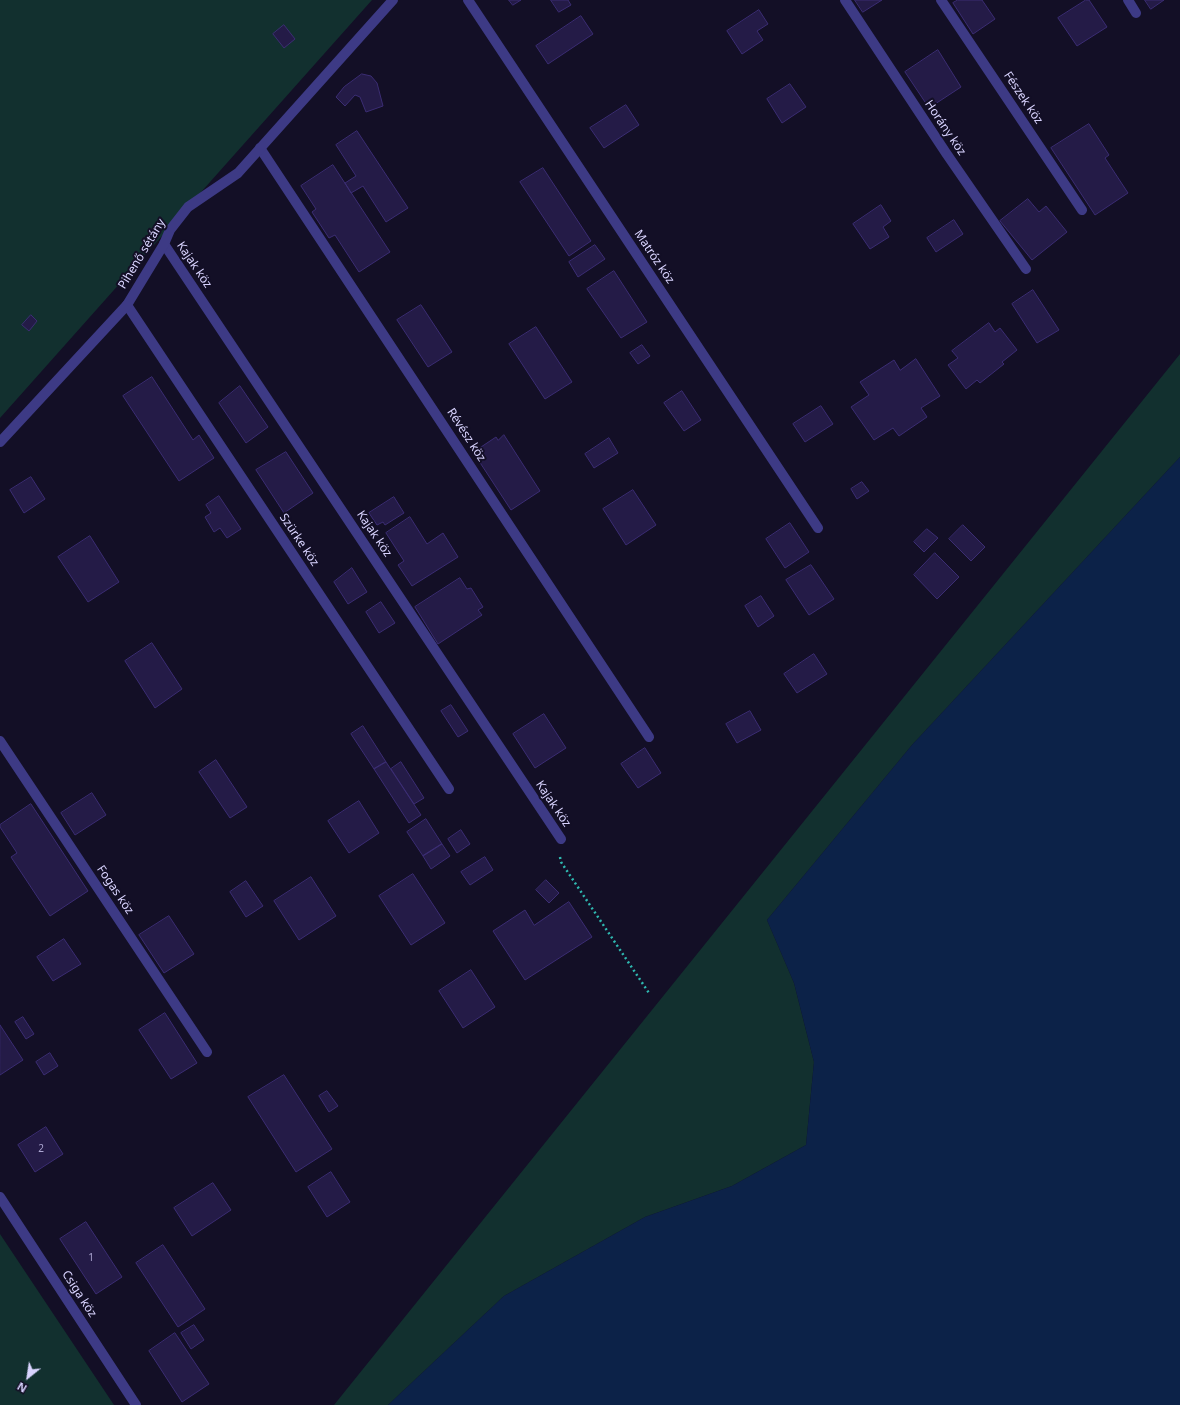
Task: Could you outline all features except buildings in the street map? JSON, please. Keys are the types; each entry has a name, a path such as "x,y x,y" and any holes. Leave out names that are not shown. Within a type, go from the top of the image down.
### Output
{"street":[{"name":"Pihenő sétány","path":"0,442 127,305 164,244 170,230 188,208 238,173 393,0"},
{"name":"Matróz köz","path":"468,0 818,528"},
{"name":"Horány köz","path":"845,0 946,153 1026,269"},
{"name":"Fészek köz","path":"942,0 1082,210"},
{"path":"1128,0 1136,13"},
{"name":"Révész köz","path":"260,148 649,737"},
{"name":"Kajak köz","path":"164,244 561,839"},
{"name":"Szürke köz","path":"127,305 449,789"},
{"name":"Fogas köz","path":"0,741 207,1052"},
{"name":"Csiga köz","path":"0,1197 136,1405"}],"path":[{"path":"561,839 559,851 561,862 649,993"}],"green space":[{"path":"0,0 372,0 0,418"},
{"path":"1180,354 1180,457 912,745 767,920 794,983 814,1062 806,1145 732,1186 645,1217 504,1296 388,1405 334,1405"},
{"path":"0,1234 114,1405 0,1405"}],"water":[{"path":"1180,457 1180,1405 388,1405 504,1296 645,1217 732,1186 806,1145 814,1062 794,983 767,920 912,745"}]}
